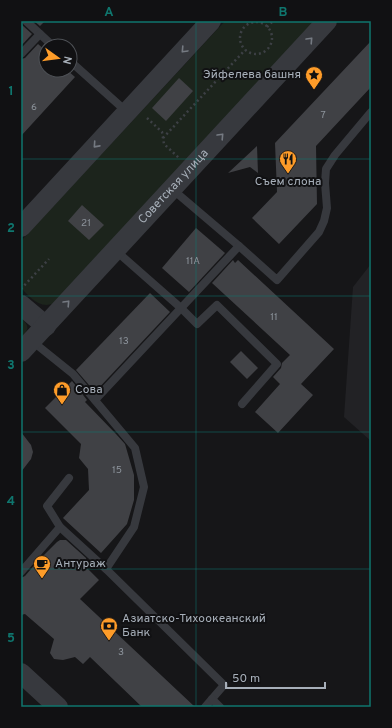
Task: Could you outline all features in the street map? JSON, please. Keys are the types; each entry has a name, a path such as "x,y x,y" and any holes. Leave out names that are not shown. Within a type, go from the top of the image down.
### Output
{"street":[{"path":"21,227 211,21"},
{"name":"Советская улица","path":"26,347 327,21"},
{"path":"21,305 46,326"},
{"path":"21,673 58,707"}],"lane":[{"path":"26,21 44,38"},
{"path":"21,54 40,34"},
{"path":"78,68 127,112"},
{"path":"172,189 240,246 277,280 319,232 324,221 327,208 325,183 326,169 335,155 371,112"},
{"path":"95,400 240,246"},
{"path":"116,250 197,324 217,305 277,364 242,404"},
{"path":"26,347 73,374 135,448 144,487 134,527 106,569"},
{"path":"69,478 47,506 60,528 106,569 224,685 205,707"},
{"path":"21,572 60,528"},
{"path":"212,699 220,707"}],"path":[{"path":"267,27 273,21"},
{"path":"254,22 261,23 267,27 271,33 272,40 270,46 265,51 258,54 252,54 245,50 241,44 240,37 242,30 247,24 254,22"},
{"path":"163,138 245,50"},
{"path":"147,118 162,132 164,144 179,158"},
{"path":"21,289 49,259"}],"shaded area":[{"path":"225,21 317,21 54,303 44,305 36,302 21,288 21,241"},
{"path":"371,264 371,441 344,417 353,287"},
{"path":"21,318 26,323 27,330 21,338"}],"building":[{"path":"34,21 45,21 40,26"},
{"path":"22,25 32,34 21,46 21,26"},
{"path":"371,41 371,87 316,146 317,204 279,244 252,218 277,192 275,143"},
{"path":"38,44 38,78 74,78 21,136 21,59 25,58"},
{"path":"179,78 193,91 166,121 152,108"},
{"path":"257,146 258,173 250,167 228,173"},
{"path":"82,205 104,225 89,240 68,221"},
{"path":"196,228 225,253 189,292 162,268"},
{"path":"233,260 235,263 238,260 334,349 301,384 313,395 278,433 255,412 280,384 273,377 281,368 282,363 290,355 212,283"},
{"path":"150,293 170,312 95,392 76,370"},
{"path":"241,351 258,368 247,379 230,362"},
{"path":"72,381 87,400 85,402 125,444 134,475 134,500 127,524 101,553 63,518 89,490 88,469 79,458 81,444 45,408"},
{"path":"21,432 31,445 33,452 31,459 21,472"},
{"path":"60,540 66,540 86,558 88,569 99,580 80,599 195,707 142,707 90,657 83,664 75,657 63,660 54,659 50,653 54,639 25,614 21,615 21,578 25,576"}],"place":[{"name":"Эйфелева башня","path":"314,90"},
{"name":"Съем слона","path":"288,174"},
{"name":"Сова","path":"62,405"},
{"name":"Антураж","path":"42,579"},
{"name":"Азиатско-Тихоокеанский Банк","path":"109,641"}]}
